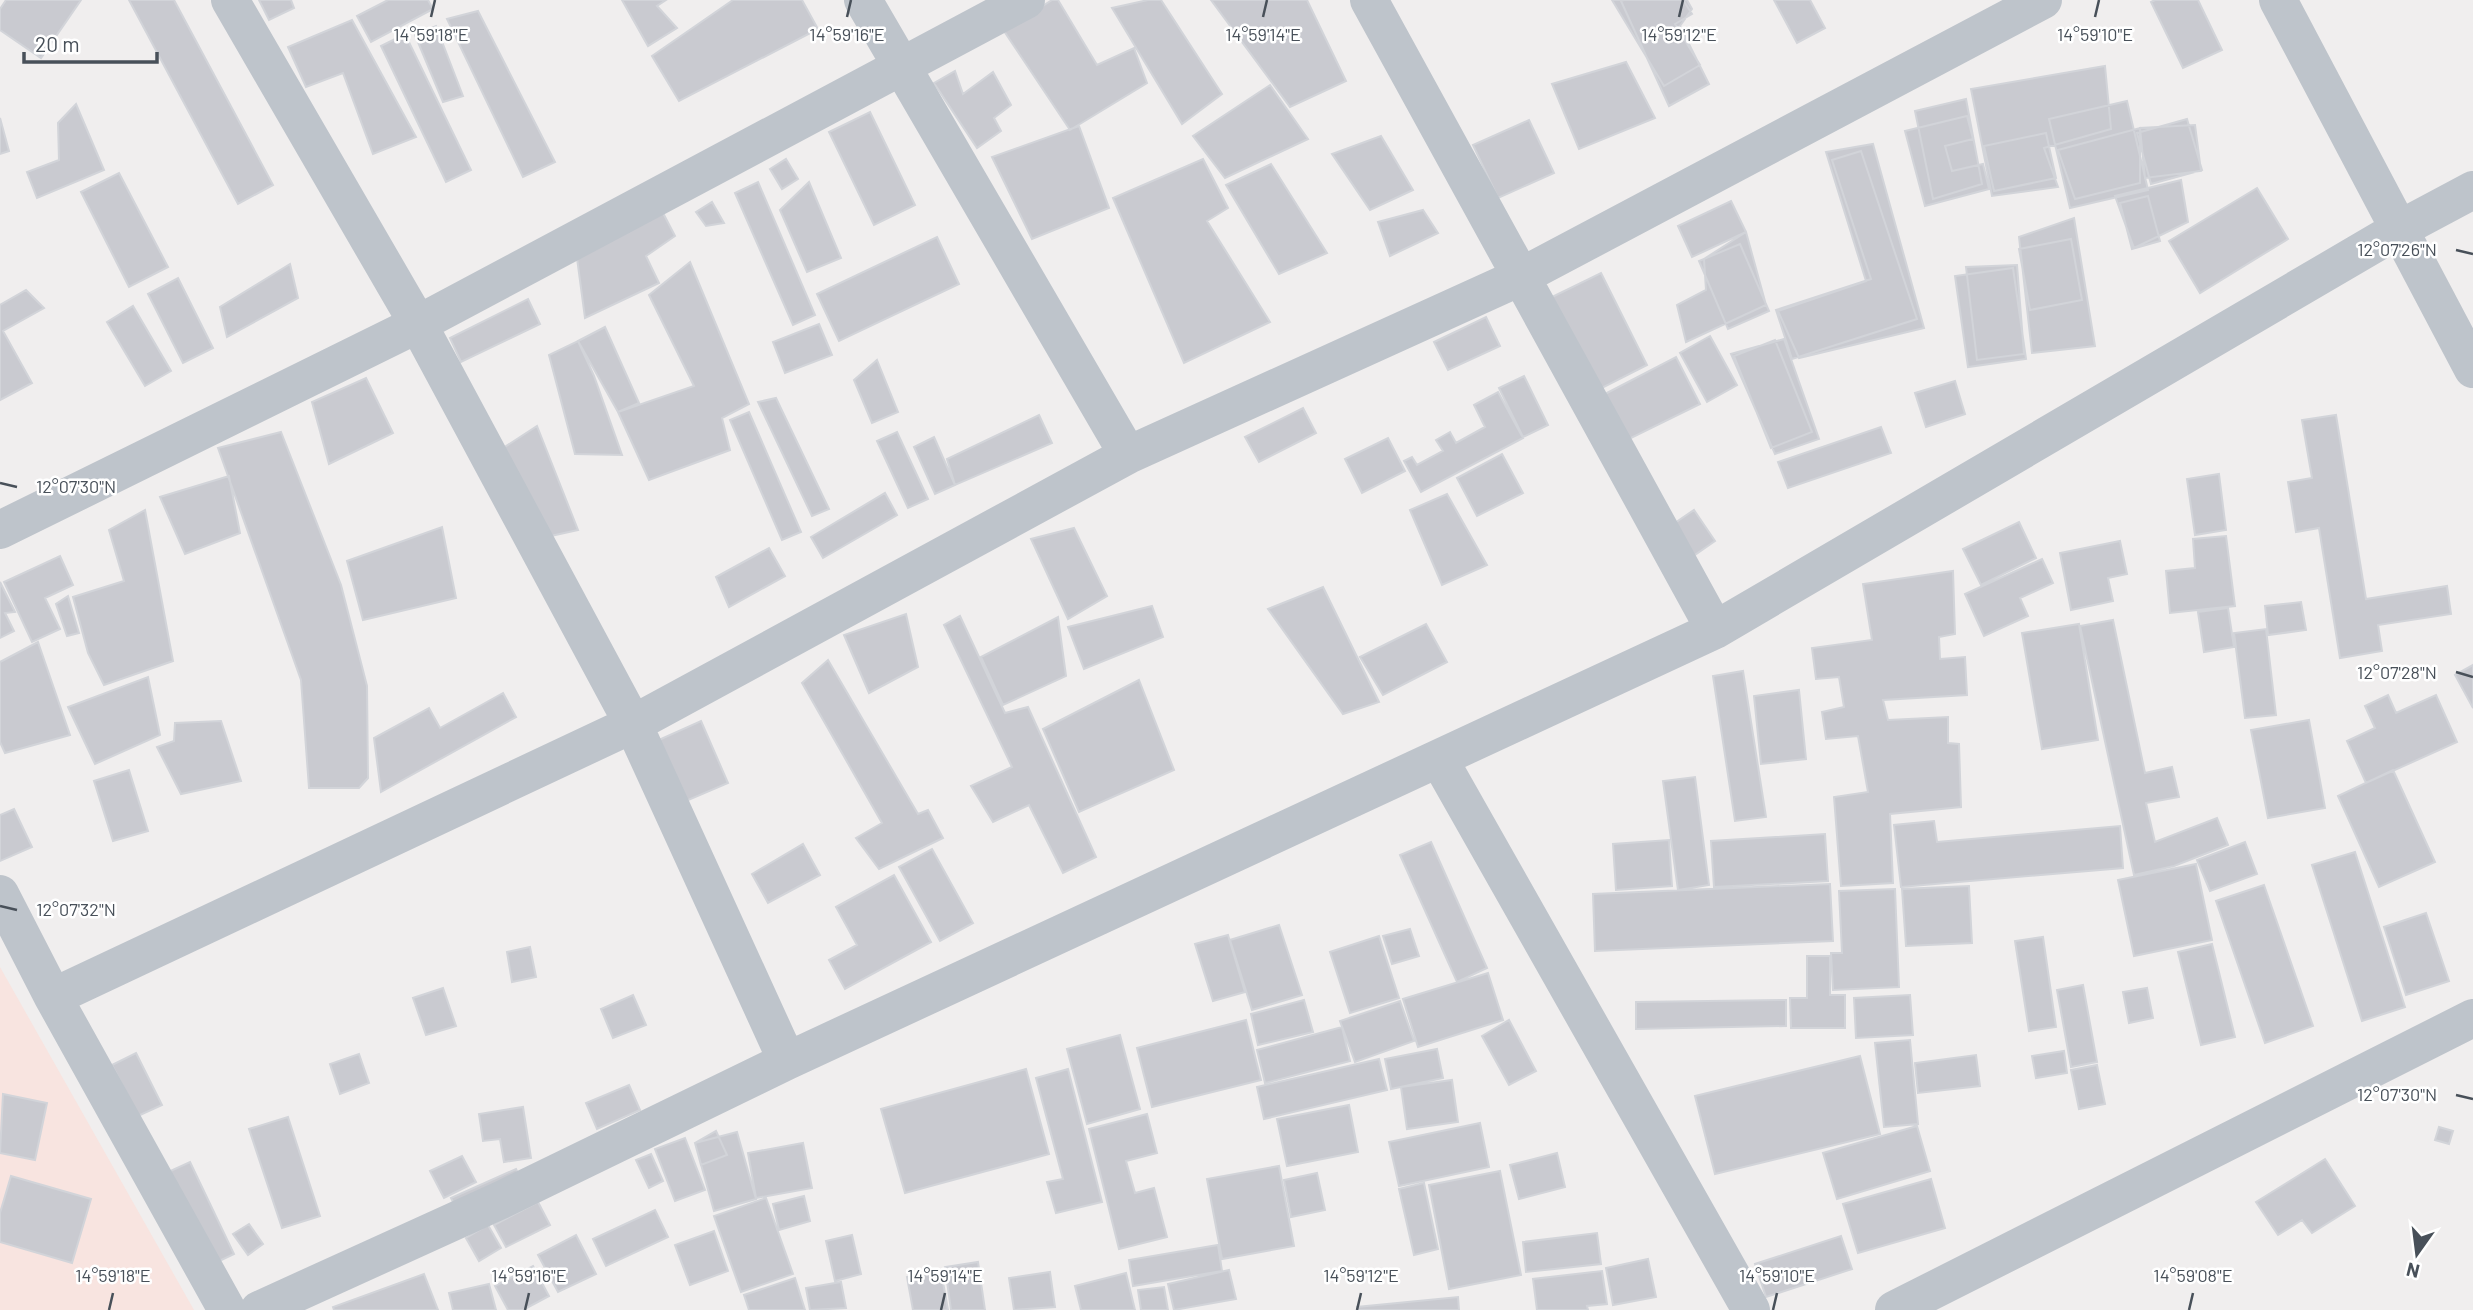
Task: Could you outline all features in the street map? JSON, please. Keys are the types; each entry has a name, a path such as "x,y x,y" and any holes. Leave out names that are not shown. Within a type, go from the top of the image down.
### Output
{"street":[{"path":"230,0 418,324 633,724 787,1061"},
{"path":"863,0 899,66 1128,455"},
{"path":"0,530 418,324 1026,0"},
{"path":"1369,0 1715,631"},
{"path":"53,997 633,724 1128,455 1520,277 2043,0"},
{"path":"2278,0 2473,369"},
{"path":"259,1310 501,1200 787,1061 1440,761 1715,631 2399,230 2473,190"},
{"path":"1440,761 1751,1310"},
{"path":"0,894 53,997 227,1310"},
{"path":"1894,1310 2473,1017"}],"shaded area":[{"path":"0,967 194,1310 0,1310"}],"building":[{"path":"6,0 81,0 41,58 0,30 0,9"},
{"path":"129,0 174,0 273,185 238,204"},
{"path":"259,0 291,0 294,8 269,20"},
{"path":"388,0 428,0 433,9 371,42 357,16"},
{"path":"622,0 666,0 657,6 677,28 648,46"},
{"path":"733,0 802,0 818,29 679,101 652,56"},
{"path":"1052,0 1058,0 1097,65 1134,48 1147,83 1070,130 1004,31"},
{"path":"1161,0 1222,94 1182,124 1112,8"},
{"path":"1211,0 1307,0 1346,81 1290,107"},
{"path":"1612,0 1683,0 1692,14 1675,24 1700,65 1664,86"},
{"path":"1687,0 1692,9 1680,26 1709,84 1669,106 1621,1"},
{"path":"1774,0 1810,0 1825,28 1797,43"},
{"path":"2198,0 2222,50 2183,68 2151,2"},
{"path":"478,11 555,162 523,177 447,19"},
{"path":"352,20 416,137 373,154 343,73 306,87 288,47"},
{"path":"436,26 463,96 443,102 415,35"},
{"path":"405,34 471,170 446,182 381,46"},
{"path":"1626,62 1655,118 1579,149 1552,84"},
{"path":"2105,66 2111,129 2044,148 2058,187 1992,196 1971,89"},
{"path":"955,71 963,94 993,72 1011,105 994,118 1001,131 977,148 934,83"},
{"path":"1270,85 1308,139 1225,178 1193,136"},
{"path":"1966,99 1982,184 1933,199 1915,111"},
{"path":"2127,101 2148,190 2070,208 2049,119"},
{"path":"76,104 104,170 37,198 27,172 59,160 58,123"},
{"path":"870,112 915,205 874,225 829,132"},
{"path":"1967,116 1973,139 1945,146 1952,171 1983,164 1989,189 1925,206 1905,131"},
{"path":"0,118 9,151 0,154"},
{"path":"2187,119 2202,170 2151,184 2137,133"},
{"path":"1529,120 1554,173 1498,198 1473,145"},
{"path":"2195,125 2201,171 2145,178 2140,128"},
{"path":"1079,126 1109,208 1032,239 992,157"},
{"path":"2140,128 2140,183 2075,199 2058,150"},
{"path":"2046,133 2056,178 1994,191 1984,146"},
{"path":"1381,136 1413,190 1370,210 1332,154"},
{"path":"1873,144 1924,328 1799,358 1778,311 1866,281 1826,152"},
{"path":"1861,151 1917,319 1792,359 1776,310 1871,279 1832,160"},
{"path":"786,159 798,179 782,189 770,169"},
{"path":"1203,159 1228,208 1207,221 1270,322 1184,363 1113,198"},
{"path":"1271,164 1327,253 1279,274 1226,185"},
{"path":"119,173 168,267 129,287 81,192"},
{"path":"2181,180 2188,222 2134,248 2115,196"},
{"path":"758,182 815,315 793,325 735,193"},
{"path":"809,182 841,258 807,272 780,210"},
{"path":"2257,188 2288,239 2200,293 2169,241"},
{"path":"2148,196 2160,241 2132,249 2120,203"},
{"path":"1731,201 1746,232 1692,257 1678,226"},
{"path":"712,202 724,223 706,226 696,212"},
{"path":"1423,210 1438,233 1390,256 1378,222"},
{"path":"662,211 675,236 646,256 659,283 585,318 577,258"},
{"path":"2074,218 2095,346 2032,353 2019,237"},
{"path":"1746,232 1766,305 1686,342 1677,305 1706,290 1704,259"},
{"path":"937,237 959,284 839,341 817,294"},
{"path":"2071,239 2082,300 2030,310 2019,249"},
{"path":"1740,244 1769,311 1728,329 1699,261"},
{"path":"690,262 749,404 722,418 730,450 649,480 618,412 694,386 649,295"},
{"path":"290,264 298,298 227,337 220,307"},
{"path":"2017,265 2024,354 1977,360 1966,267"},
{"path":"2013,268 2026,359 1968,367 1955,276"},
{"path":"1601,273 1647,365 1598,390 1550,298"},
{"path":"178,278 213,348 183,363 148,294"},
{"path":"26,290 44,308 3,331 32,383 0,400 0,305"},
{"path":"528,299 540,324 461,362 450,338"},
{"path":"133,306 171,371 145,386 107,322"},
{"path":"1486,317 1500,346 1448,370 1434,342"},
{"path":"819,324 832,355 785,373 773,342"},
{"path":"605,327 639,403 618,412 578,341"},
{"path":"1710,336 1737,385 1707,402 1680,353"},
{"path":"1784,339 1819,439 1775,454 1731,354"},
{"path":"1775,340 1812,432 1771,448 1734,356"},
{"path":"578,341 594,376 622,455 575,454 549,355"},
{"path":"1676,357 1700,404 1627,440 1603,395"},
{"path":"877,360 898,412 872,423 854,380"},
{"path":"1524,376 1548,425 1523,437 1499,388"},
{"path":"366,378 393,433 329,464 312,402"},
{"path":"1955,381 1965,414 1926,427 1915,393"},
{"path":"1498,392 1523,438 1421,492 1404,461 1412,457 1417,465 1443,451 1436,440 1450,432 1456,443 1485,427 1474,405"},
{"path":"776,398 829,509 812,516 758,402"},
{"path":"1303,408 1316,433 1259,462 1245,437"},
{"path":"749,412 801,532 782,540 730,420"},
{"path":"1039,415 1052,443 955,485 947,459"},
{"path":"2336,415 2366,599 2447,586 2451,614 2378,625 2382,651 2340,658 2319,528 2296,532 2288,482 2312,478 2302,420"},
{"path":"537,426 578,530 546,537 497,452"},
{"path":"1881,427 1891,453 1788,488 1778,462"},
{"path":"281,432 341,585 367,686 368,778 359,788 309,788 301,680 218,448"},
{"path":"897,432 928,499 908,508 877,441"},
{"path":"934,437 955,485 935,494 914,447"},
{"path":"1388,438 1405,471 1362,493 1345,459"},
{"path":"1502,454 1523,493 1477,516 1457,478"},
{"path":"2219,474 2226,530 2195,535 2187,479"},
{"path":"229,476 240,533 185,554 160,497"},
{"path":"885,493 897,515 823,558 811,537"},
{"path":"1447,494 1487,565 1442,585 1410,510"},
{"path":"145,510 173,661 104,685 88,653 73,597 124,581 109,530"},
{"path":"1694,510 1715,541 1689,559 1669,527"},
{"path":"2019,522 2036,558 1981,585 1963,549"},
{"path":"442,527 456,598 363,620 347,561"},
{"path":"1074,528 1107,596 1068,619 1031,539"},
{"path":"2226,536 2235,606 2170,613 2166,571 2195,568 2193,539"},
{"path":"2120,541 2127,574 2108,578 2113,601 2071,610 2060,553"},
{"path":"769,548 785,576 729,607 716,577"},
{"path":"60,556 73,585 45,598 60,629 32,642 4,582"},
{"path":"2042,559 2053,583 2020,598 2028,616 1984,636 1965,594"},
{"path":"1953,571 1955,634 1939,637 1940,659 1965,657 1967,695 1883,700 1888,720 1948,717 1948,743 1959,744 1961,807 1890,814 1893,883 1841,886 1834,797 1868,792 1858,736 1826,739 1822,712 1844,707 1839,677 1816,679 1812,648 1872,640 1863,584"},
{"path":"0,582 15,612 5,613 14,631 0,638"},
{"path":"1323,587 1379,702 1343,714 1268,609"},
{"path":"68,596 79,633 67,636 56,604"},
{"path":"2301,602 2306,630 2268,635 2265,606"},
{"path":"1152,606 1163,637 1084,669 1068,627"},
{"path":"2228,608 2234,647 2204,652 2198,612"},
{"path":"906,614 918,667 869,693 844,635"},
{"path":"960,616 1005,713 1028,707 1096,857 1063,873 1029,805 993,822 971,786 1012,767 944,625"},
{"path":"1058,617 1066,676 1003,705 981,657"},
{"path":"2113,620 2145,773 2172,767 2179,797 2146,803 2155,842 2217,818 2228,845 2174,866 2134,875 2080,626"},
{"path":"1426,624 1447,662 1383,695 1360,657"},
{"path":"2079,624 2098,740 2042,749 2022,633"},
{"path":"2266,629 2276,715 2245,718 2234,633"},
{"path":"38,642 70,735 5,753 0,742 0,662"},
{"path":"828,660 918,814 928,810 943,838 879,869 856,838 882,823 802,683"},
{"path":"2473,665 2473,708 2455,675"},
{"path":"1743,671 1766,817 1735,821 1713,676"},
{"path":"148,677 160,735 95,764 68,707"},
{"path":"1139,680 1174,770 1079,812 1043,729"},
{"path":"1799,690 1806,759 1761,764 1754,696"},
{"path":"503,693 516,717 381,792 374,738 429,708 440,728"},
{"path":"2388,695 2396,713 2436,695 2457,742 2366,783 2347,741 2375,728 2365,706"},
{"path":"2309,720 2325,808 2268,818 2251,730"},
{"path":"221,721 241,781 181,794 157,747 174,741 175,723"},
{"path":"701,721 728,783 679,804 652,743"},
{"path":"129,770 148,831 113,841 94,781"},
{"path":"2393,770 2435,862 2379,887 2338,796"},
{"path":"1695,777 1709,885 1678,890 1663,781"},
{"path":"14,809 32,847 0,861 0,815"},
{"path":"1934,821 1937,842 2120,826 2123,868 1901,887 1894,825"},
{"path":"1825,834 1828,881 1714,887 1711,841"},
{"path":"1669,840 1672,886 1616,890 1613,844"},
{"path":"1431,842 1487,968 1457,982 1400,855"},
{"path":"2245,842 2257,874 2210,891 2197,860"},
{"path":"803,844 820,875 768,903 752,874"},
{"path":"932,849 973,923 940,941 899,867"},
{"path":"2355,852 2405,1007 2362,1021 2312,865"},
{"path":"2196,864 2212,940 2134,956 2118,880"},
{"path":"894,875 931,942 845,989 829,960 857,945 836,907"},
{"path":"1830,884 1833,941 1595,951 1593,894"},
{"path":"2264,885 2313,1026 2265,1043 2216,901"},
{"path":"1969,886 1972,943 1906,946 1902,889"},
{"path":"1895,889 1899,987 1833,990 1831,953 1842,953 1839,891"},
{"path":"2426,913 2449,981 2406,995 2384,927"},
{"path":"1279,925 1302,995 1252,1010 1230,940"},
{"path":"1410,929 1419,956 1392,964 1383,936"},
{"path":"1228,935 1245,992 1213,1001 1195,944"},
{"path":"1379,936 1399,998 1350,1013 1330,952"},
{"path":"2043,937 2056,1027 2029,1031 2015,941"},
{"path":"2212,944 2235,1037 2201,1045 2178,952"},
{"path":"530,947 536,977 512,982 507,952"},
{"path":"1807,956 1830,956 1830,995 1845,995 1845,1028 1791,1028 1790,998 1807,998"},
{"path":"1488,973 1503,1020 1418,1047 1403,999"},
{"path":"2083,985 2097,1062 2071,1067 2057,990"},
{"path":"443,988 456,1026 426,1035 413,998"},
{"path":"2147,988 2153,1018 2129,1023 2123,992"},
{"path":"633,995 646,1025 613,1038 601,1009"},
{"path":"1910,995 1913,1035 1856,1038 1854,998"},
{"path":"1304,1000 1313,1032 1258,1045 1251,1014"},
{"path":"1786,1000 1786,1026 1636,1029 1636,1002"},
{"path":"1400,1001 1414,1041 1355,1062 1340,1021"},
{"path":"1246,1020 1261,1080 1152,1107 1137,1048"},
{"path":"1509,1020 1536,1071 1509,1085 1482,1036"},
{"path":"1342,1027 1350,1061 1265,1083 1257,1050"},
{"path":"1120,1035 1140,1109 1087,1124 1067,1049"},
{"path":"1910,1040 1918,1124 1884,1127 1875,1043"},
{"path":"1437,1049 1443,1078 1391,1089 1385,1059"},
{"path":"2064,1051 2067,1073 2036,1078 2032,1056"},
{"path":"136,1053 162,1105 138,1116 112,1065"},
{"path":"359,1054 369,1083 340,1094 330,1064"},
{"path":"1976,1055 1980,1086 1918,1093 1915,1063"},
{"path":"1860,1056 1880,1134 1715,1174 1695,1096"},
{"path":"1379,1059 1387,1090 1264,1119 1257,1087"},
{"path":"2097,1065 2105,1104 2079,1109 2071,1070"},
{"path":"1026,1069 1049,1154 905,1193 881,1109"},
{"path":"1068,1069 1102,1202 1056,1213 1047,1182 1063,1179 1036,1078"},
{"path":"1452,1080 1458,1122 1407,1129 1401,1087"},
{"path":"629,1085 640,1110 597,1129 586,1103"},
{"path":"3,1094 47,1103 35,1160 0,1153"},
{"path":"1349,1105 1358,1152 1287,1166 1277,1119"},
{"path":"523,1107 531,1158 504,1162 500,1139 483,1141 479,1114"},
{"path":"1147,1114 1157,1153 1126,1161 1135,1193 1154,1188 1167,1237 1119,1249 1089,1129"},
{"path":"288,1117 320,1216 282,1228 249,1129"},
{"path":"1480,1123 1489,1167 1399,1186 1389,1142"},
{"path":"1917,1126 1930,1171 1837,1199 1823,1153"},
{"path":"2439,1127 2453,1131 2449,1144 2435,1140"},
{"path":"716,1131 727,1155 701,1165 695,1143"},
{"path":"737,1132 756,1199 714,1211 695,1143"},
{"path":"685,1138 705,1190 675,1201 655,1149"},
{"path":"803,1143 812,1188 756,1198 748,1153"},
{"path":"1557,1153 1565,1187 1519,1199 1510,1165"},
{"path":"651,1154 663,1181 649,1188 636,1160"},
{"path":"462,1156 476,1182 444,1198 430,1171"},
{"path":"2325,1159 2355,1206 2312,1233 2302,1220 2278,1235 2256,1202"},
{"path":"190,1162 234,1254 209,1266 166,1173"},
{"path":"1279,1166 1294,1246 1222,1259 1207,1179"},
{"path":"516,1169 523,1185 459,1214 451,1198"},
{"path":"1500,1171 1521,1275 1449,1289 1429,1185"},
{"path":"1317,1173 1325,1210 1291,1217 1284,1180"},
{"path":"11,1176 91,1199 72,1263 0,1242 0,1213"},
{"path":"1931,1179 1945,1228 1858,1253 1843,1204"},
{"path":"1424,1183 1438,1249 1414,1255 1399,1189"},
{"path":"804,1196 810,1221 779,1230 773,1204"},
{"path":"766,1198 793,1274 741,1292 714,1216"},
{"path":"538,1202 550,1225 506,1247 494,1225"},
{"path":"655,1210 668,1237 606,1266 593,1239"},
{"path":"249,1224 263,1244 248,1255 233,1234"},
{"path":"488,1225 501,1248 479,1261 466,1238"},
{"path":"714,1231 728,1271 690,1285 675,1245"},
{"path":"1597,1233 1601,1264 1526,1272 1523,1242"},
{"path":"576,1235 596,1274 558,1292 538,1255"},
{"path":"852,1235 861,1274 835,1281 826,1241"},
{"path":"1841,1236 1852,1269 1766,1297 1755,1264"},
{"path":"1218,1245 1222,1271 1133,1286 1129,1260"},
{"path":"1648,1259 1656,1297 1613,1305 1606,1268"},
{"path":"978,1262 985,1310 951,1310 945,1267"},
{"path":"533,1266 549,1296 523,1310 508,1310 495,1286"},
{"path":"1229,1270 1236,1299 1174,1310 1168,1284"},
{"path":"941,1271 948,1310 913,1310 907,1277"},
{"path":"1602,1271 1607,1304 1587,1306 1588,1310 1537,1310 1533,1279"},
{"path":"1050,1272 1055,1307 1014,1310 1009,1278"},
{"path":"1126,1273 1135,1310 1081,1310 1075,1286"},
{"path":"424,1274 438,1310 334,1310 333,1307"},
{"path":"795,1278 805,1310 749,1310 744,1295"},
{"path":"841,1282 846,1308 810,1310 806,1288"},
{"path":"489,1284 496,1310 453,1310 449,1293"},
{"path":"1164,1287 1168,1310 1141,1310 1138,1290"},
{"path":"1458,1297 1459,1310 1357,1310 1357,1307"}]}
